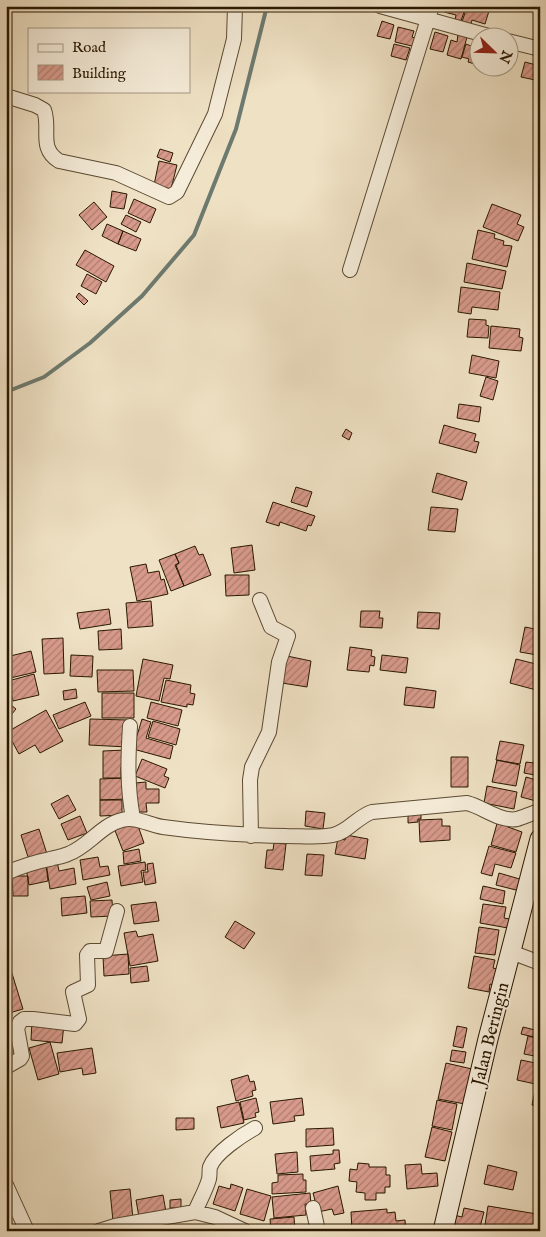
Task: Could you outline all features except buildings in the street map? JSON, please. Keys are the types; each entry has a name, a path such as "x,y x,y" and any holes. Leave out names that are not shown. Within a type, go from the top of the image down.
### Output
{"street":[{"path":"6,96 35,105 44,110 46,144 53,157 60,161 116,173 169,197 177,192 215,114 234,39 235,6"},
{"path":"380,6 430,13 470,28"},
{"path":"350,270 430,13"},
{"path":"518,44 540,49"},
{"path":"251,836 250,780 252,767 269,732 279,662 288,640 287,634 271,627 260,600"},
{"path":"130,726 127,772 133,818"},
{"path":"6,873 69,854 113,823 133,818 157,826 211,834 251,836 334,835 344,830 363,815 372,812 467,803 501,817 511,819 517,819 540,811"},
{"name":"Jalan Beringin","path":"443,1231 488,1039 540,839"},
{"path":"6,1067 20,1060 22,1056 17,1028 24,1019 75,1024 78,1022 73,992 88,985 87,955 90,951 106,951 117,911"},
{"path":"511,952 540,963"},
{"path":"195,1212 209,1179 210,1167 215,1159 239,1138 255,1128"},
{"path":"6,1185 27,1231"},
{"path":"313,1208 318,1231"},
{"path":"99,1231 115,1226 195,1212 215,1217 245,1231"}],"waterway":[{"path":"6,392 44,377 90,343 142,296 194,235 236,129 267,6"}]}
